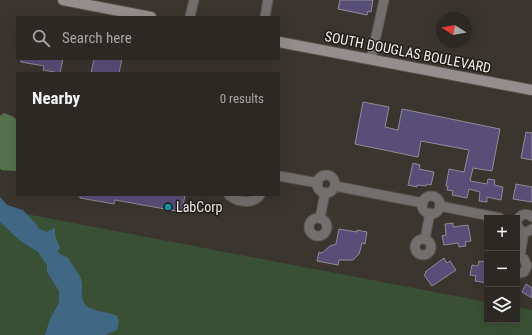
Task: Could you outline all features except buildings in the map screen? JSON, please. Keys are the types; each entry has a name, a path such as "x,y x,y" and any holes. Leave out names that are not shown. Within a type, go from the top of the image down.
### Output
{"main road":[{"path":"63,0 146,16"},
{"name":"SOUTH DOUGLAS BOULEVARD","path":"280,42 532,90"}],"street":[{"path":"190,16 194,0"},
{"path":"265,16 268,0"},
{"path":"371,59 384,0"},
{"path":"280,176 318,183"},
{"path":"328,176 333,180 334,186 330,192 325,193 319,190 318,183 322,177 328,176"},
{"path":"334,186 423,203"},
{"path":"320,218 325,193"},
{"path":"230,196 235,199 246,201 254,200 259,196"},
{"path":"432,196 439,201 440,206 437,212 430,213 425,211 423,203 427,198 432,196"},
{"path":"440,206 485,215"},
{"path":"425,239 430,213"},
{"path":"520,216 523,214 528,214 532,217"},
{"path":"520,229 530,230 520,252"},
{"path":"520,257 525,260 527,266 523,272 520,273"}],"green space":[{"path":"4,113 16,119 16,171 1,170 0,168 0,116"},
{"path":"0,209 484,301 484,323 520,323 520,308 532,310 532,335 0,335"}],"water":[{"path":"0,197 7,205 23,210 38,228 47,232 54,228 55,229 55,236 60,248 58,251 60,254 68,258 81,279 84,302 90,308 117,316 119,321 117,330 105,335 45,335 50,319 59,303 59,291 47,272 47,265 38,252 19,240 0,222"}],"place":[{"name":"LabCorp","path":"168,207"}]}
